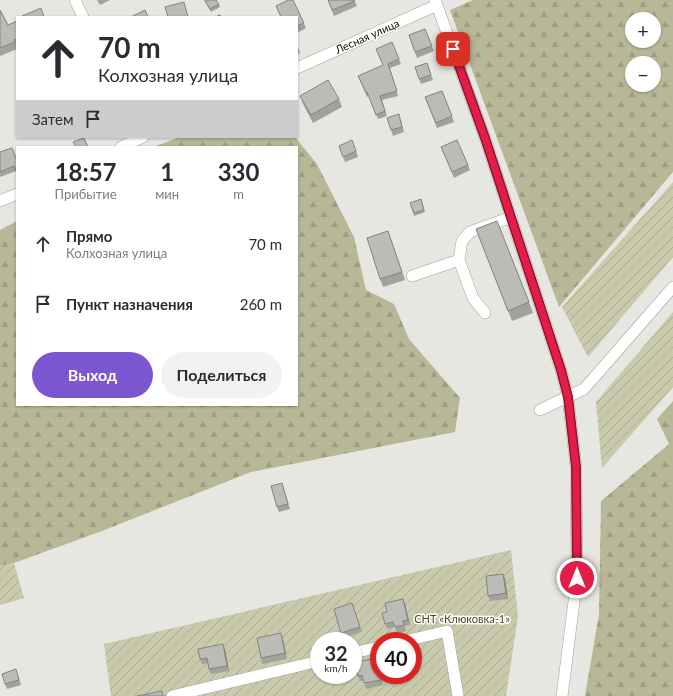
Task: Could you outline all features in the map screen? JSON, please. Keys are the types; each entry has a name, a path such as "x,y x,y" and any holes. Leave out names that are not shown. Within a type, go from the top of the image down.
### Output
{"street":[{"path":"75,0 83,16"},
{"path":"436,2 512,217 561,370 568,397 576,467 577,578 562,696"},
{"name":"Лесная улица","path":"298,68 436,2"},
{"path":"123,146 137,138"},
{"path":"0,201 16,194"},
{"path":"485,313 473,298 459,260 462,241 470,232 512,217"},
{"path":"412,276 459,260"},
{"path":"540,410 584,389 673,288"},
{"path":"422,637 447,631 458,696"},
{"path":"172,696 310,663"}],"green space":[{"path":"473,0 673,0 673,172 559,307 450,10"},
{"path":"176,138 296,138 317,164 354,237 366,290 394,304 409,339 460,398 455,432 251,472 102,531 14,563 0,566 0,230 16,222 16,406 298,406 298,146 156,146"},
{"path":"673,182 673,257 588,357 562,307"},
{"path":"673,312 673,387 602,468 596,402"},
{"path":"673,401 673,696 585,696 599,614 601,501 669,444 657,419"},
{"name":"СНТ «Клюковка-1»","path":"511,550 518,616 506,696 111,696 104,644"},
{"path":"14,563 24,598 0,605 0,566"}],"building":[{"path":"205,0 216,0 219,4 210,9"},
{"path":"288,0 293,0 304,23 298,26 298,16 281,16 276,6"},
{"path":"328,0 354,0 355,1 332,10"},
{"path":"184,2 188,16 168,16 165,7"},
{"path":"41,8 44,16 22,16"},
{"path":"0,10 8,25 16,21 16,39 14,40 15,42 0,48"},
{"path":"145,10 148,16 133,16"},
{"path":"425,29 432,46 415,52 409,35"},
{"path":"392,42 399,59 388,64 397,91 380,96 385,111 376,115 367,92 358,76 383,65 376,49"},
{"path":"427,63 431,75 419,79 415,67"},
{"path":"328,80 339,99 311,115 300,96"},
{"path":"442,91 452,116 436,123 425,97"},
{"path":"399,114 402,127 391,130 387,118"},
{"path":"84,138 88,146 75,146 73,142"},
{"path":"352,140 356,151 343,157 339,146"},
{"path":"457,140 468,165 452,172 441,147"},
{"path":"12,148 16,158 16,170 14,166 0,172 0,152"},
{"path":"421,199 424,210 414,213 410,203"},
{"path":"497,221 529,302 508,311 476,229"},
{"path":"388,231 402,272 380,279 367,238"},
{"path":"282,483 288,504 277,507 271,486"},
{"path":"503,574 506,593 488,596 486,576"},
{"path":"403,599 408,620 403,621 404,625 395,627 393,622 385,624 382,613 387,612 385,603"},
{"path":"352,603 360,627 341,632 334,609"},
{"path":"281,633 285,653 261,658 257,638"},
{"path":"223,644 227,666 209,669 207,658 200,659 198,649"},
{"path":"370,659 370,682 364,683 362,675 362,661"},
{"path":"16,669 19,680 5,684 2,674"},
{"path":"162,691 163,696 137,696"}],"route":[{"path":"453,49 485,138 561,370 568,397 576,467 577,578"}]}
